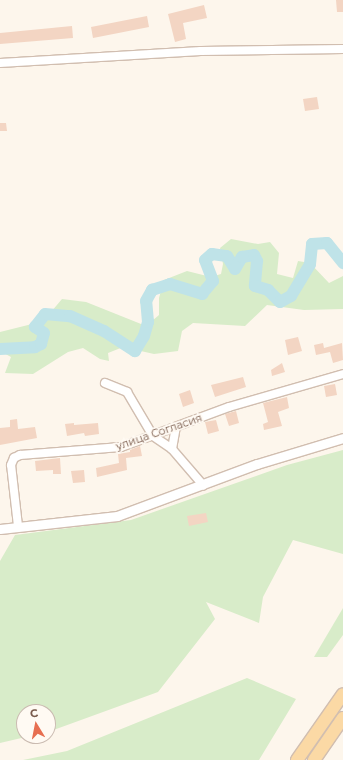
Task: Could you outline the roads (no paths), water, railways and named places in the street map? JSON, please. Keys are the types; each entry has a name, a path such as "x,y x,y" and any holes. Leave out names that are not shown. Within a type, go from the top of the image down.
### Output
{"main road":[{"path":"297,760 343,694"},
{"path":"314,760 343,718"}],"street":[{"path":"0,63 201,51 343,49"},
{"name":"улица Согласия","path":"18,526 11,465 14,458 20,455 121,447 229,407 343,374"},
{"path":"105,383 127,392 153,436 172,449 203,485"},
{"path":"172,449 176,427"},
{"path":"0,529 117,516 257,464 343,438"}],"waterway":[{"path":"0,349 35,347 41,344 44,333 35,327 45,314 70,316 104,331 135,351 144,336 148,322 146,301 152,290 170,284 202,294 213,281 205,260 212,254 227,256 235,269 242,257 254,255 257,261 255,286 268,290 280,302 291,296 310,264 312,244 327,243 343,263"}]}
